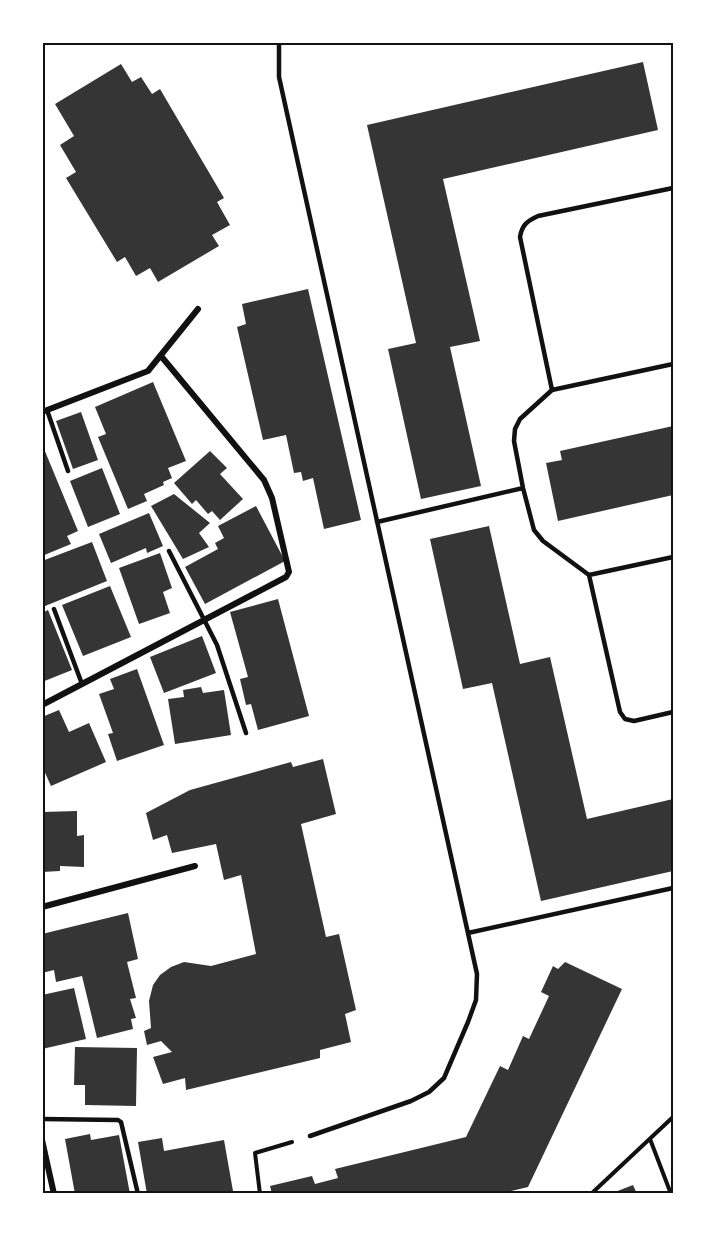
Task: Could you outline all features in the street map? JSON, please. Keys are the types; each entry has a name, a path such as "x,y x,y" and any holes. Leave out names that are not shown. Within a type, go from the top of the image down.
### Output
{"street":[{"path":"44,411 148,371 198,309"},
{"path":"42,705 285,577 290,569 272,498 264,480 161,356"},
{"path":"42,907 195,866"},
{"path":"42,1140 54,1194"}],"lane":[{"path":"279,42 279,76 477,974 476,1000 444,1078 429,1092 411,1101 310,1136"},
{"path":"552,390 520,237 522,228 538,216 673,188"},
{"path":"673,364 552,390 520,419 515,429 514,441 534,531 543,541 589,575 620,712 625,720 634,721 673,712"},
{"path":"44,411 68,471"},
{"path":"377,522 523,488"},
{"path":"169,551 226,667 246,733"},
{"path":"589,575 673,557"},
{"path":"54,609 82,684"},
{"path":"468,933 673,888"},
{"path":"42,1119 118,1120 122,1122 138,1194"}],"path":[{"path":"591,1194 673,1117"},
{"path":"260,1194 255,1153 310,1136"},
{"path":"650,1139 671,1194"}],"building":[{"path":"643,62 658,130 443,179 480,341 450,347 481,486 421,499 388,349 416,343 367,125"},
{"path":"121,64 132,82 141,77 152,94 160,89 224,198 217,202 230,225 212,235 219,246 158,282 150,268 136,276 125,257 117,262 66,178 76,172 60,145 74,136 55,104"},
{"path":"308,289 361,520 324,529 313,478 303,481 301,472 294,473 286,435 263,440 237,327 246,324 242,304"},
{"path":"153,382 186,461 168,468 172,478 163,482 164,485 144,494 147,501 128,509 98,437 106,434 95,407"},
{"path":"81,412 98,460 73,469 56,421"},
{"path":"673,426 673,495 558,521 546,463 562,460 560,451"},
{"path":"42,444 78,531 67,536 71,544 42,556"},
{"path":"210,451 227,468 220,474 243,499 220,520 212,511 208,514 196,500 192,504 174,483"},
{"path":"102,468 120,514 88,527 70,481"},
{"path":"174,494 210,523 199,533 209,547 183,559 151,506"},
{"path":"256,506 285,561 205,604 185,567 218,549 215,543 224,538 218,526"},
{"path":"149,513 163,546 147,553 146,548 111,563 99,534"},
{"path":"489,526 520,664 550,657 587,819 673,799 673,871 541,901 492,683 463,689 430,539"},
{"path":"92,542 107,581 45,606 42,598 42,561"},
{"path":"160,553 172,588 163,592 170,613 139,624 119,568"},
{"path":"110,586 131,637 83,656 62,605"},
{"path":"278,599 309,716 258,730 251,704 246,705 240,679 248,677 230,612"},
{"path":"48,610 72,670 42,682 42,613"},
{"path":"202,636 216,673 164,693 150,657"},
{"path":"137,669 164,745 117,761 108,734 113,733 99,694 114,689 110,679"},
{"path":"201,687 203,693 224,690 231,735 175,744 168,699 184,697 183,690"},
{"path":"59,710 69,732 89,723 106,762 51,786 42,766 42,717"},
{"path":"323,759 336,814 301,824 326,937 339,934 356,1010 345,1014 351,1042 320,1050 320,1058 186,1090 185,1078 163,1084 153,1057 172,1052 161,1041 147,1045 144,1031 151,1028 149,1001 153,985 160,975 184,962 211,966 256,954 241,875 224,880 216,844 172,853 167,835 153,840 146,813 190,790 291,762 293,767"},
{"path":"77,811 77,836 84,835 84,867 60,866 60,871 42,872 42,812"},
{"path":"128,913 138,959 127,962 136,998 130,999 136,1018 131,1019 133,1029 97,1038 82,976 56,982 54,970 42,973 42,934"},
{"path":"565,962 622,989 528,1187 499,1194 272,1194 270,1186 312,1176 315,1184 338,1178 335,1169 466,1137 500,1066 508,1070 523,1036 529,1039 549,996 541,992 553,966 558,969"},
{"path":"74,988 86,1039 42,1049 42,995"},
{"path":"75,1047 137,1048 136,1106 85,1105 85,1085 74,1085"},
{"path":"90,1134 91,1140 119,1135 130,1194 75,1194 65,1139"},
{"path":"162,1138 164,1151 224,1140 233,1191 218,1194 147,1194 138,1142"},
{"path":"633,1185 637,1194 610,1194"}]}
